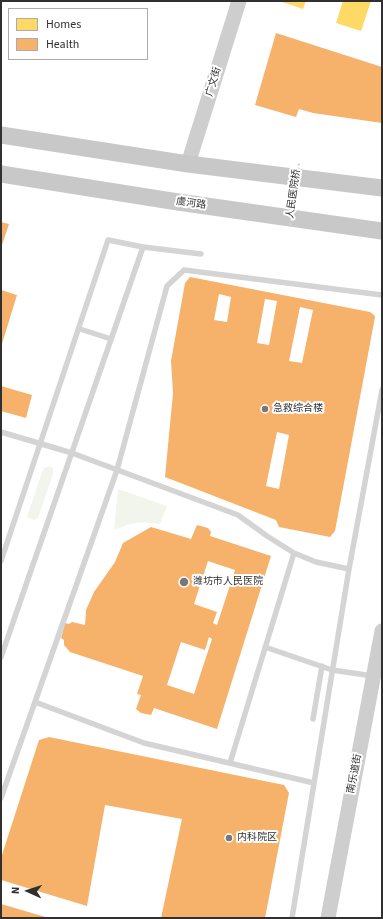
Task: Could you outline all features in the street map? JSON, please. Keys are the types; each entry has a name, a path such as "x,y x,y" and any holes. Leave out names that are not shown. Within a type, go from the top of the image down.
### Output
{"main road":[{"path":"1,135 188,164 382,188"},
{"name":"虞河路","path":"1,174 178,202 382,231"}],"street":[{"name":"广文街","path":"188,164 239,1"},
{"name":"南乐道街","path":"328,918 382,631"}],"lane":[{"path":"1,561 80,329 108,240 143,247 201,254"},
{"path":"1,657 143,247"},
{"path":"1,798 117,470 167,286 184,270 382,295"},
{"path":"80,329 111,339"},
{"path":"292,918 349,569 382,390"},
{"path":"1,432 72,453 238,515 294,553 316,562 349,569"},
{"path":"230,763 294,553"},
{"path":"265,647 332,670 374,676"},
{"path":"312,719 322,666"},
{"path":"35,702 144,743 314,783"}],"path":[{"name":"人民医院桥","path":"290,225 299,163"}],"shaded area":[{"path":"49,466 53,468 53,474 38,518 34,520 27,517 42,472 44,468"},
{"path":"118,489 167,506 160,524 137,523 126,525 114,530"}],"building: Homes":[{"path":"279,1 306,1 303,9"},
{"path":"343,1 371,1 361,31 336,23"}],"building: Health":[{"path":"276,33 382,67 382,123 313,113 299,109 296,117 255,105"},
{"path":"1,222 9,224 1,248"},
{"name":"急救综合楼","path":"190,277 370,312 374,315 375,317 335,531 330,537 279,527 276,520 165,477 173,393 171,361 185,283","holes":["219,294 231,297 227,322 214,320","265,299 277,301 269,345 257,343","300,307 313,310 302,363 289,361","277,432 289,435 279,489 266,486"]},
{"path":"1,290 17,295 1,347"},
{"path":"1,386 32,395 26,418 1,411"},
{"path":"197,525 208,528 211,532 210,536 271,556 217,729 154,708 151,715 141,713 136,709 141,695 137,694 143,676 70,652 64,645 64,640 61,638 65,623 69,624 72,622 85,625 86,610 94,592 115,562 123,543 151,527 191,539","holes":["208,561 235,570 217,625 213,623 217,612 194,604","209,637 212,639 194,694 167,685 181,642 205,650"]},
{"name":"内科院区","path":"49,737 284,785 289,793 265,918 161,918 182,819 105,805 87,906 1,880 1,858 39,740"},
{"path":"1,904 49,918 1,918"}],"place":[{"name":"急救综合楼","path":"265,409"},
{"name":"潍坊市人民医院","path":"184,582"},
{"name":"内科院区","path":"229,838"}]}
